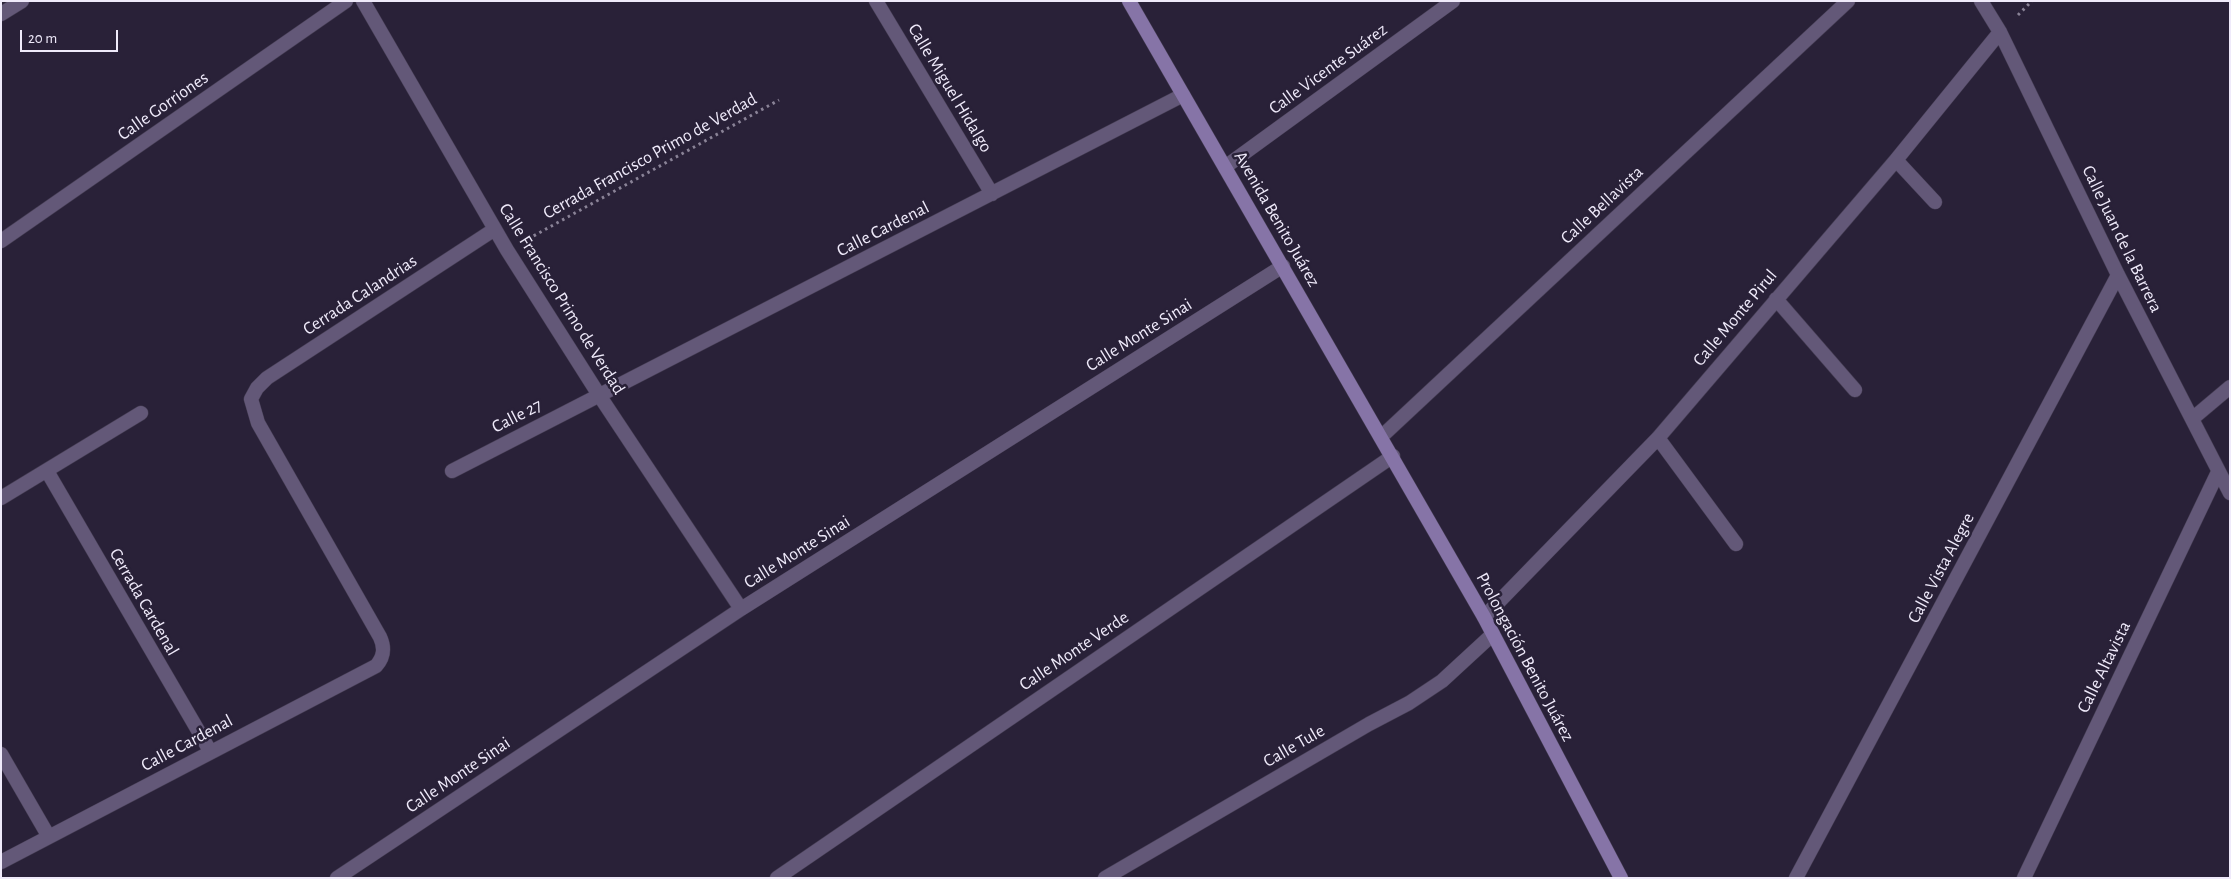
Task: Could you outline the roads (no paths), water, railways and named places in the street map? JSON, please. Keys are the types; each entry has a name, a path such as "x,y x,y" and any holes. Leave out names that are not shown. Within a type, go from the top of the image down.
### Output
{"main road":[{"name":"Avenida Benito Juárez","path":"1129,1 1392,456"},
{"name":"Prolongación Benito Juárez","path":"1392,456 1484,617 1621,878"}],"street":[{"path":"1,14 22,1"},
{"name":"Calle Gorriones","path":"1,241 346,1"},
{"name":"Calle Francisco Primo de Verdad","path":"363,1 507,250 599,395 741,609"},
{"name":"Calle Miguel Hidalgo","path":"876,1 992,194"},
{"name":"Calle Vicente Suárez","path":"1225,167 1453,1"},
{"name":"Calle Bellavista","path":"1381,437 1848,1"},
{"name":"Calle Juan de la Barrera","path":"1981,1 2000,32 2118,276 2230,494"},
{"name":"Calle Monte Pirul","path":"1484,617 1658,438 1896,160 2000,32"},
{"name":"Calle Cardenal","path":"599,395 1183,94"},
{"path":"1896,160 1935,202"},
{"name":"Cerrada Calandrias","path":"383,652 380,637 258,423 251,399 257,388 267,378 495,230"},
{"name":"Calle Monte Sinai","path":"337,878 741,609 1283,266"},
{"name":"Calle Vista Alegre","path":"1796,878 2118,276"},
{"path":"1776,299 1855,390"},
{"path":"2192,419 2230,387"},
{"name":"Calle 27","path":"452,471 599,395"},
{"path":"1,498 141,413"},
{"path":"1658,438 1736,544"},
{"name":"Calle Monte Verde","path":"777,878 1392,456"},
{"name":"Cerrada Cardenal","path":"47,471 210,752"},
{"name":"Calle Altavista","path":"2024,878 2218,472"},
{"name":"Calle Tule","path":"1105,878 1369,724 1409,703 1442,681 1493,634"},
{"name":"Calle Cardenal","path":"1,862 376,666 383,652"},
{"path":"1,754 48,837"}]}
